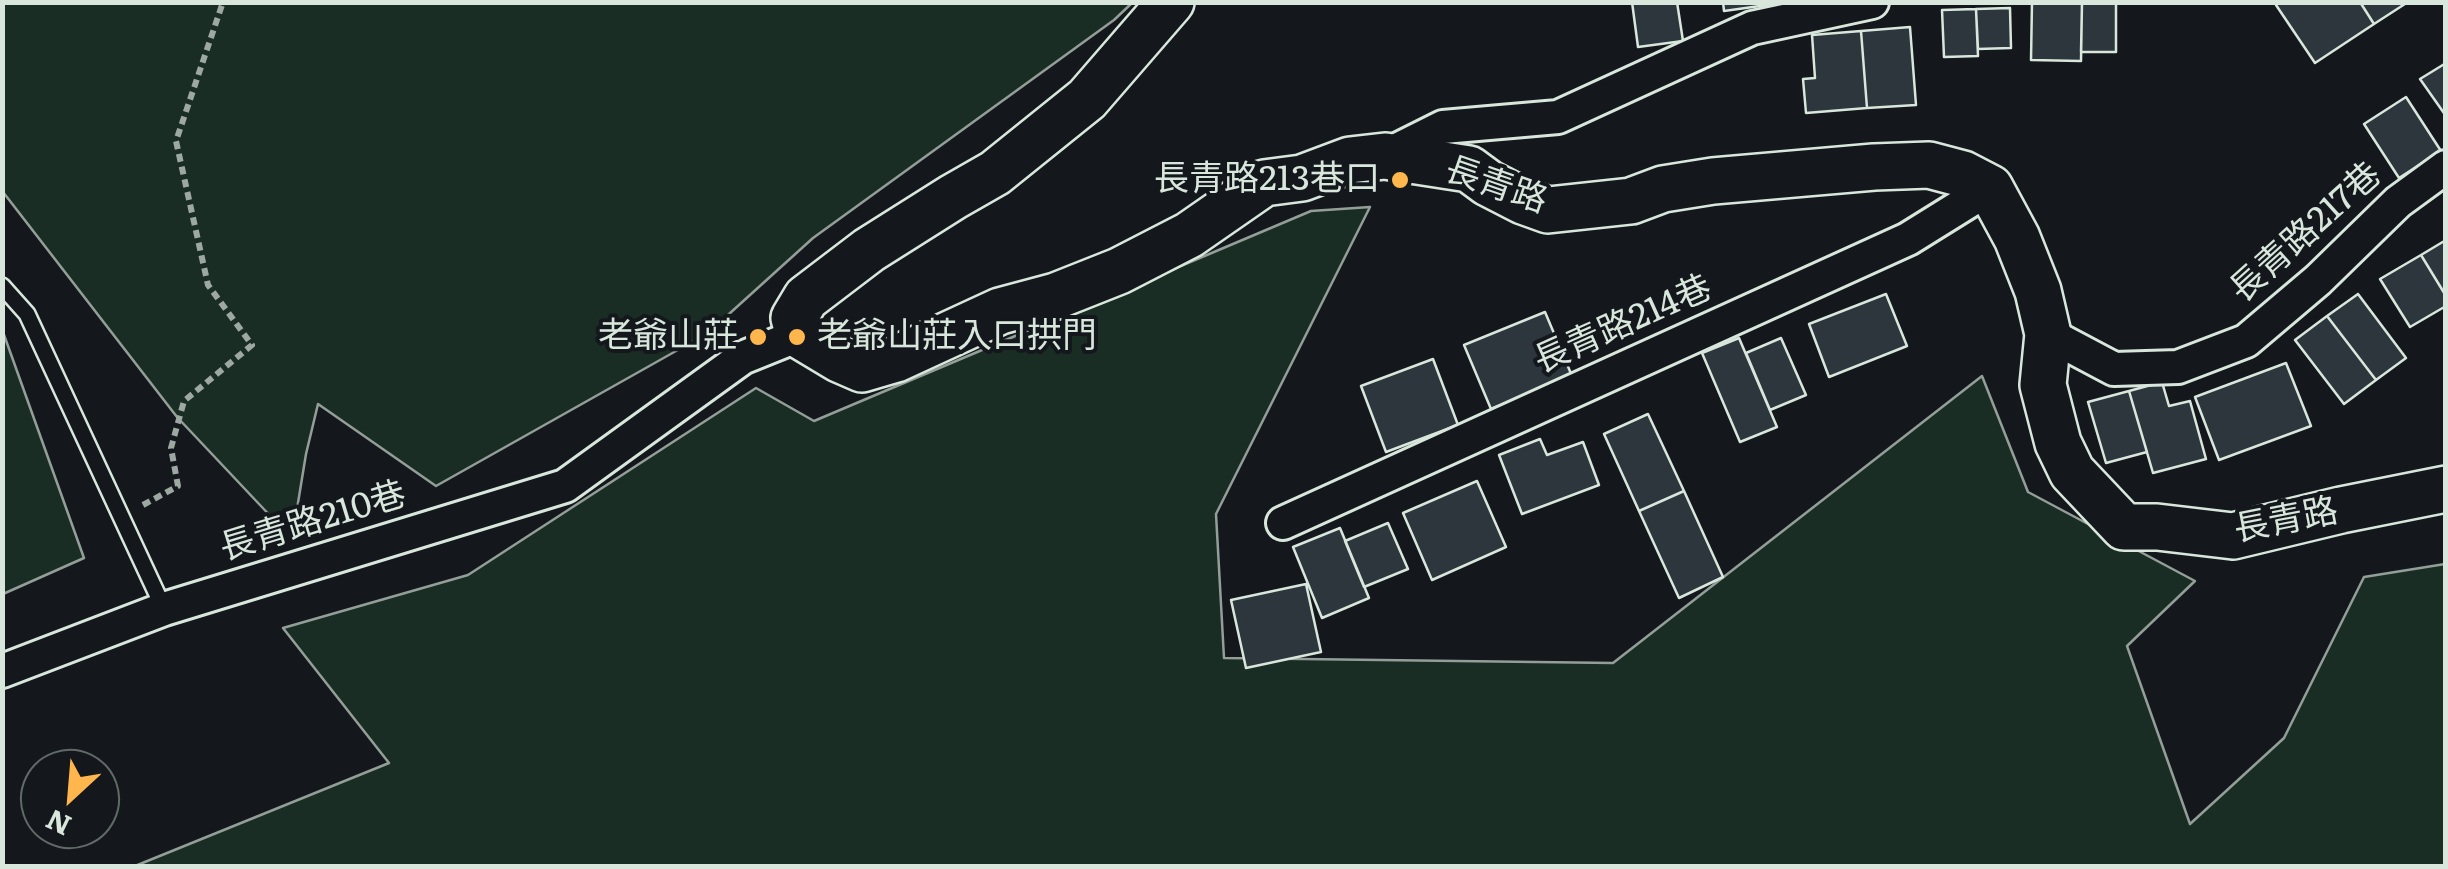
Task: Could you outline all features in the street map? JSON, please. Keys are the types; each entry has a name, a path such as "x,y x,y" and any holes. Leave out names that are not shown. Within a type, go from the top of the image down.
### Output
{"street":[{"path":"799,335 794,318 806,298 869,250 994,173 1087,99 1170,2"},
{"path":"1385,156 1444,128 1558,117 1752,28 1872,2"},
{"name":"長青路","path":"799,335 862,368 896,359 1000,311 1056,296 1119,271 1189,235 1264,183 1302,178 1350,160 1385,156 1469,169 1523,201 1548,210 1631,201 1663,189 1714,182 1929,164 1963,174 1990,188 2017,238 2038,292 2048,334 2043,386 2058,443 2072,472 2124,528 2157,527 2233,536 2446,488"},
{"name":"長青路217巷","path":"2048,334 2114,369 2178,367 2246,341 2318,280 2398,202 2446,167"},
{"name":"長青路214巷","path":"1283,523 1908,239 1990,188"},
{"name":"長青路210巷","path":"2,670 164,609 565,486 742,358 799,335"}],"lane":[{"path":"2,286 27,314 164,609"}],"path":[{"path":"122,517 178,486 171,448 184,400 252,345 208,285 176,141 223,2"}],"green space":[{"path":"3,2 1132,3 1114,20 813,238 708,333 436,486 318,404 297,509 276,522 177,417 3,192"},
{"path":"1370,207 1216,514 1224,658 1613,663 1982,376 2028,492 2195,581 2127,646 2190,824 2284,738 2364,577 2445,564 2445,866 135,866 389,763 283,628 468,575 756,388 814,421 1311,211"},
{"path":"3,332 84,558 2,594"}],"building":[{"path":"1632,2 1677,2 1683,41 1638,47"},
{"path":"1723,2 1766,2 1767,5 1724,11"},
{"path":"2032,2 2082,2 2081,61 2031,60"},
{"path":"2082,2 2116,2 2116,52 2081,52"},
{"path":"2360,2 2374,24 2315,63 2276,5"},
{"path":"2360,2 2408,2 2374,24"},
{"path":"2010,8 2011,48 1978,49 1976,9"},
{"path":"1976,9 1978,56 1944,57 1942,10"},
{"path":"1910,27 1916,105 1867,108 1861,31"},
{"path":"1861,31 1867,108 1806,113 1803,79 1815,78 1812,35"},
{"path":"2446,63 2446,116 2420,79"},
{"path":"2406,97 2441,151 2399,178 2364,124"},
{"path":"2446,240 2446,296 2421,255"},
{"path":"2421,255 2446,296 2446,306 2410,327 2380,279"},
{"path":"1886,294 1907,346 1829,377 1809,324"},
{"path":"2358,294 2406,358 2376,380 2327,316"},
{"path":"1545,312 1572,376 1491,409 1464,345"},
{"path":"2327,316 2376,380 2344,404 2295,340"},
{"path":"1739,338 1777,427 1740,442 1702,353"},
{"path":"1781,338 1806,395 1770,410 1746,353"},
{"path":"1433,359 1458,425 1386,452 1361,386"},
{"path":"2286,363 2311,426 2219,460 2195,397"},
{"path":"2162,382 2169,406 2190,401 2206,459 2153,473 2129,391"},
{"path":"2129,391 2147,452 2106,463 2088,402"},
{"path":"1648,414 1684,491 1639,511 1604,434"},
{"path":"1540,439 1547,455 1583,442 1599,485 1522,514 1499,455"},
{"path":"1477,481 1506,547 1432,580 1403,513"},
{"path":"1684,491 1723,577 1679,598 1639,511"},
{"path":"1388,523 1408,569 1364,587 1345,541"},
{"path":"1340,528 1369,598 1322,618 1293,547"},
{"path":"1306,584 1321,652 1246,668 1231,600"}],"place":[{"name":"長青路213巷口","path":"1400,180"},
{"name":"老爺山莊","path":"758,337"},
{"name":"老爺山莊入口拱門","path":"797,337"}]}
